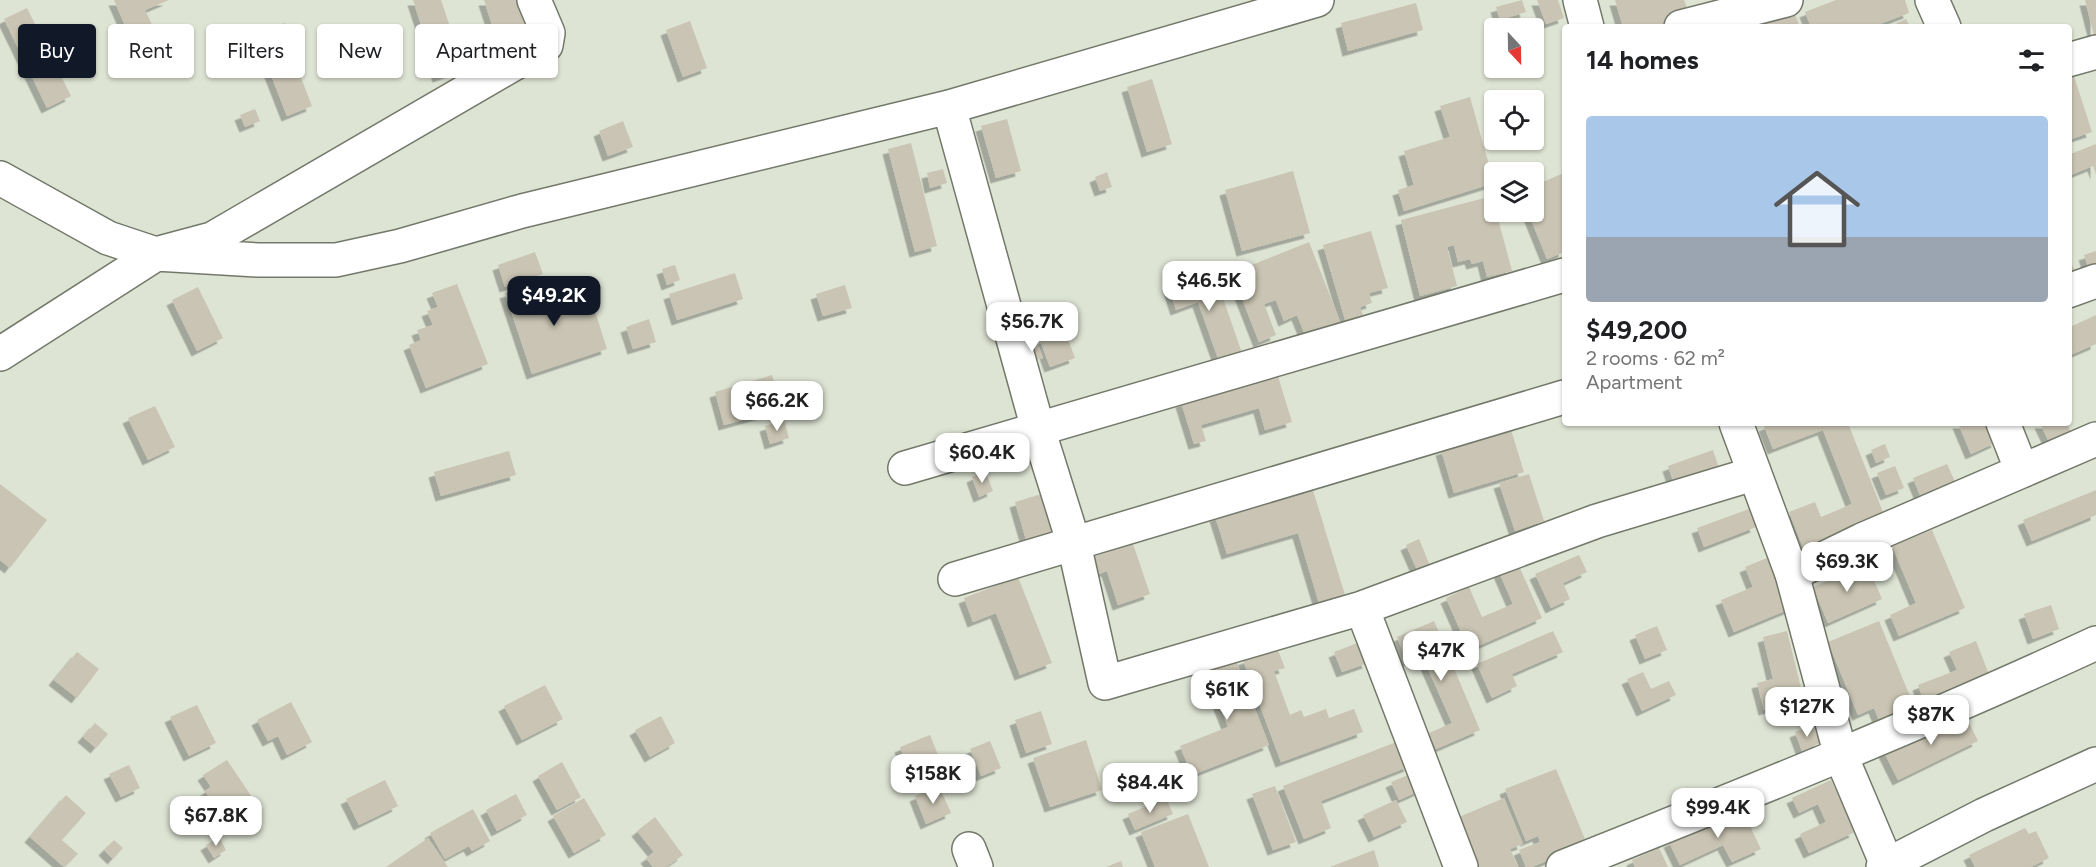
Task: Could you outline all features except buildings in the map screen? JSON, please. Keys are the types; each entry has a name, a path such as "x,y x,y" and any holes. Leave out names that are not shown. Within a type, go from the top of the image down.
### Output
{"street":[{"path":"0,354 156,254 212,239 546,45 548,33 534,0"},
{"path":"0,178 108,238 156,254 258,260 336,260 949,107 1317,0"},
{"path":"1580,0 1586,24"},
{"path":"1693,24 1786,0"},
{"path":"1932,0 1943,24"},
{"path":"2072,59 2096,52"},
{"path":"949,107 1038,429 1074,544 1105,683 1362,608 1597,521 1753,474"},
{"path":"904,468 1562,276"},
{"path":"2072,290 2096,281"},
{"path":"955,579 1562,397"},
{"path":"1737,426 1792,574 1841,756 1886,866 1984,815 2096,764"},
{"path":"2004,426 2022,471"},
{"path":"1792,574 1862,540 2096,439"},
{"path":"1362,608 1461,867"},
{"path":"1563,867 1841,756 1979,697 2096,643"}]}
